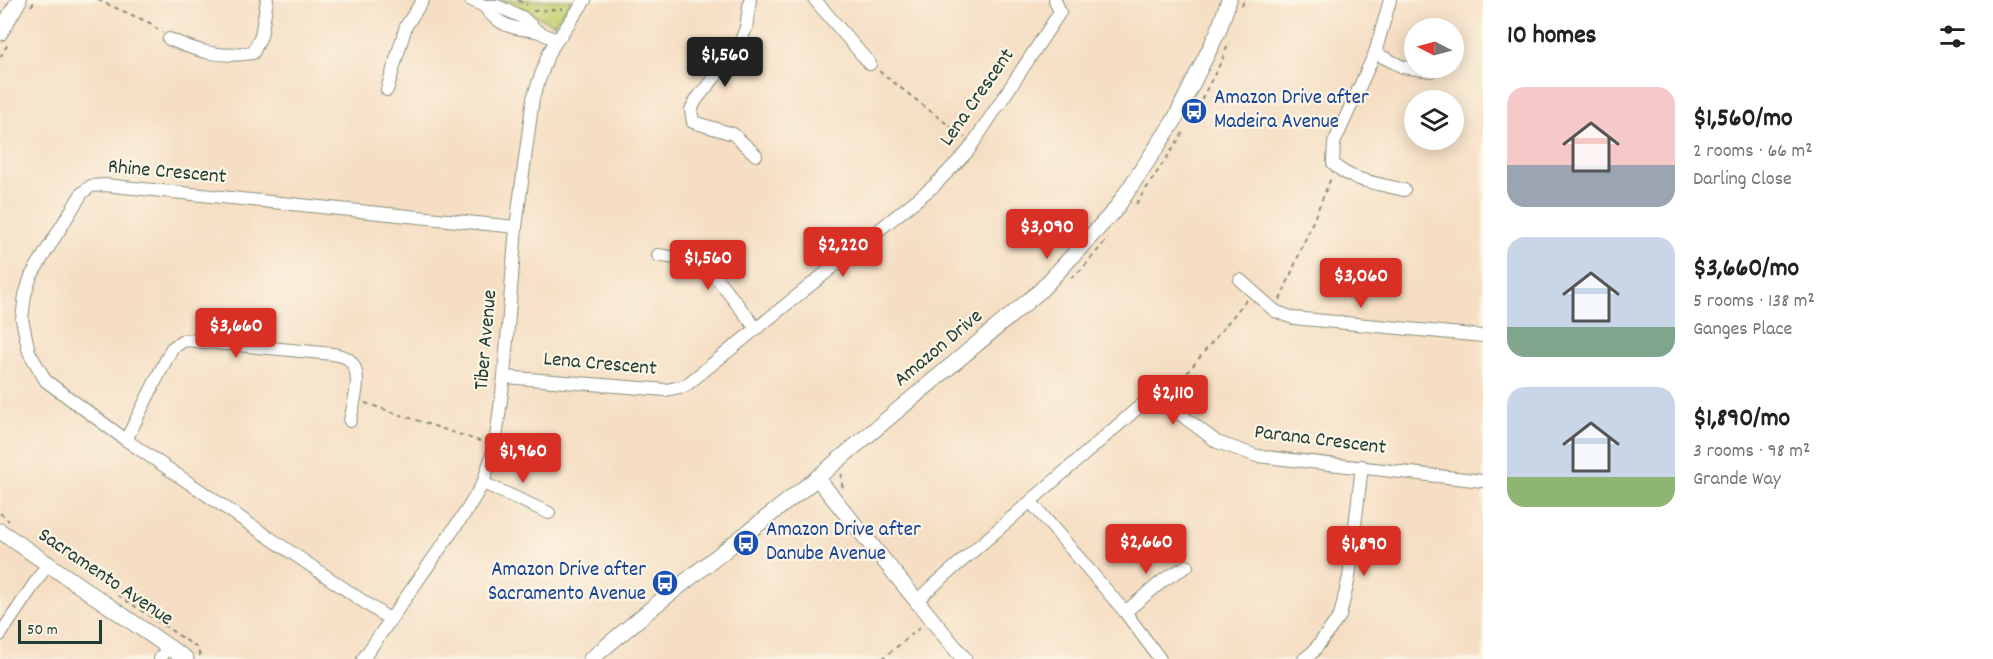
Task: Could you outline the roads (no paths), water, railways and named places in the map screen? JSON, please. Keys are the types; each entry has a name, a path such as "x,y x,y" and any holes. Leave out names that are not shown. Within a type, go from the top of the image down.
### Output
{"street":[{"path":"0,33 19,0"},
{"path":"169,39 196,51 234,56 253,53 261,36 267,0"},
{"path":"387,90 406,26 423,0"},
{"path":"471,0 484,6 492,18 515,29 537,31 556,40"},
{"name":"Tiber Avenue","path":"363,659 467,510 483,483 495,446 504,377 516,227 533,98 549,52 585,0"},
{"path":"750,0 746,28 737,50 696,100 691,110 693,122 733,134 756,155"},
{"path":"815,0 870,64"},
{"name":"Lena Crescent","path":"504,377 666,390 685,386 935,185 973,144 1060,12 1055,0"},
{"path":"1390,0 1376,53 1334,143 1333,163 1339,170 1365,180 1404,190"},
{"name":"Amazon Drive","path":"591,659 658,603 817,478 1040,291 1115,210 1174,121 1218,32 1235,5"},
{"path":"1376,53 1404,68"},
{"name":"Rhine Crescent","path":"389,619 126,440 46,381 28,352 22,320 25,295 32,276 82,193 92,186 104,185 516,227"},
{"path":"658,255 693,261 711,271 756,328"},
{"path":"1240,280 1275,311 1293,318 1483,336"},
{"path":"126,440 172,348 184,340 333,354 348,359 356,371 357,387 350,421"},
{"name":"Parana Crescent","path":"1031,502 1140,406 1151,401 1164,402 1217,442 1257,456 1483,481"},
{"path":"1304,659 1313,652 1340,616 1349,577 1362,466"},
{"path":"817,478 964,659"},
{"path":"483,483 549,513"},
{"path":"917,600 1031,502 1125,612 1160,659"},
{"name":"Sacramento Avenue","path":"0,531 164,653 196,659"},
{"path":"0,636 47,565"},
{"path":"1125,612 1165,579 1186,566"}],"place":[{"name":"Amazon Drive after Madeira Avenue","path":"1194,111"},
{"name":"Amazon Drive after Danube Avenue","path":"746,543"},
{"name":"Amazon Drive after Sacramento Avenue","path":"665,583"}]}
